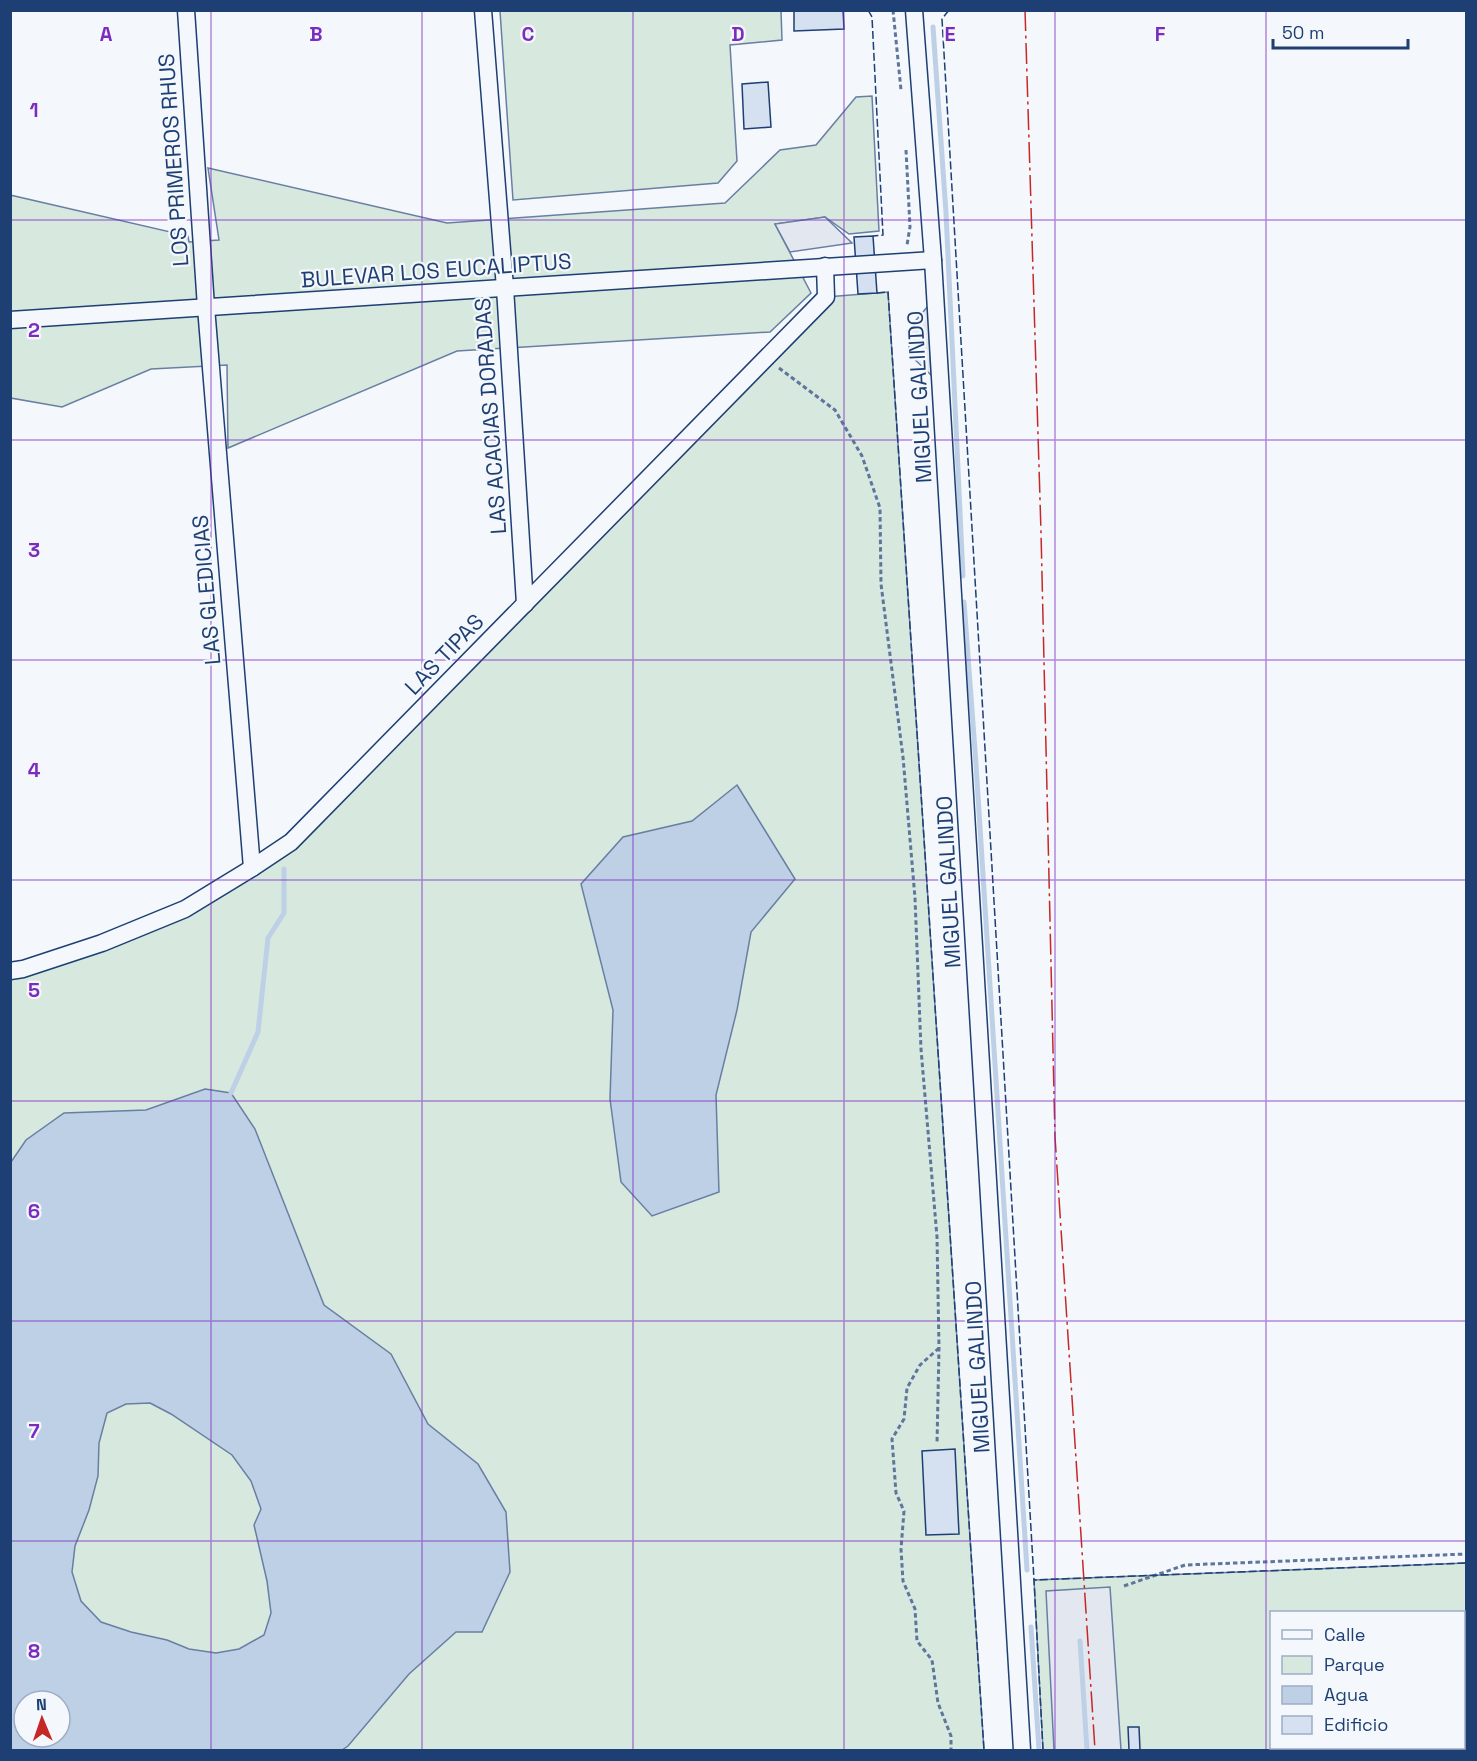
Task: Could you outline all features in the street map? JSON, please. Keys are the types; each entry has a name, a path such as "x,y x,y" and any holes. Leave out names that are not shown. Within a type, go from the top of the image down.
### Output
{"street":[{"name":"LOS PRIMEROS RHUS","path":"186,10 206,307"},
{"name":"LAS ACACIAS DORADAS","path":"483,10 505,288 525,604"},
{"name":"MIGUEL GALINDO","path":"914,10 933,260 1022,1750"},
{"name":"BULEVAR LOS EUCALIPTUS","path":"10,320 933,260"},
{"name":"LAS TIPAS","path":"10,971 102,943 185,909 291,842 826,297 825,267"},
{"name":"LAS GLEDICIAS","path":"206,307 252,868"}],"path":[{"path":"893,10 901,90"},
{"path":"904,262 910,227 905,146"},
{"path":"766,358 835,410 862,456 880,508 881,584 903,757 915,898 921,1049 937,1237 939,1348 937,1444"},
{"path":"939,1348 920,1365 907,1388 904,1419 892,1439 896,1493 904,1511 901,1549 903,1581 915,1609 917,1641 932,1660 938,1703 951,1736 951,1750"},
{"path":"1124,1586 1185,1565 1467,1554"}],"green space":[{"path":"500,11 781,11 782,40 730,45 737,161 718,183 513,200"},
{"path":"872,96 879,231 849,234 825,217 775,224 811,293 770,332 457,351 228,448 227,365 151,369 62,407 11,398 10,195 188,236 189,242 219,240 208,168 447,223 725,203 780,150 816,145 856,97"},
{"path":"888,292 984,1750 11,1750 11,971 185,909 291,842 826,297"},
{"path":"1466,1563 1466,1750 1043,1750 1034,1580"}],"shaded area":[{"path":"825,217 852,243 790,252 775,224"},
{"path":"928,306 931,375 910,355 907,331"},
{"path":"1110,1587 1121,1750 1054,1750 1046,1591"}],"water":[{"path":"737,785 795,879 751,932 737,1010 716,1095 719,1192 652,1216 621,1182 610,1099 613,1010 581,884 623,837 692,821"},
{"path":"205,1089 231,1093 255,1129 324,1305 391,1354 428,1424 478,1464 506,1512 510,1572 482,1632 456,1632 409,1674 348,1746 342,1750 11,1750 11,1162 26,1140 64,1113 146,1110","holes":["150,1403 171,1414 232,1455 251,1481 261,1509 254,1525 267,1581 271,1613 264,1635 239,1649 216,1653 189,1649 167,1640 101,1622 81,1601 72,1572 75,1546 89,1510 98,1476 99,1443 107,1413 126,1404"]}],"building":[{"path":"794,10 843,10 844,29 794,31"},
{"path":"768,82 771,127 744,129 742,84"},
{"path":"873,236 877,293 858,294 854,237"},
{"path":"955,1449 959,1534 926,1535 922,1451"},
{"path":"1128,1727 1139,1727 1140,1750 1129,1750"}],"waterway":[{"path":"933,27 946,213 963,576"},
{"path":"964,602 1027,1570"},
{"path":"231,1093 258,1032 268,938 284,913 284,869"},
{"path":"1031,1627 1039,1750"},
{"path":"1080,1641 1087,1750"}],"fence":[{"path":"868,10 872,17 883,235 873,236"},
{"path":"949,10 942,19 1034,1580"},
{"path":"877,293 888,292 984,1750"},
{"path":"1043,1750 1034,1580 1466,1563"}],"power":[{"path":"1025,10 1041,532 1055,1137 1095,1750"}]}
